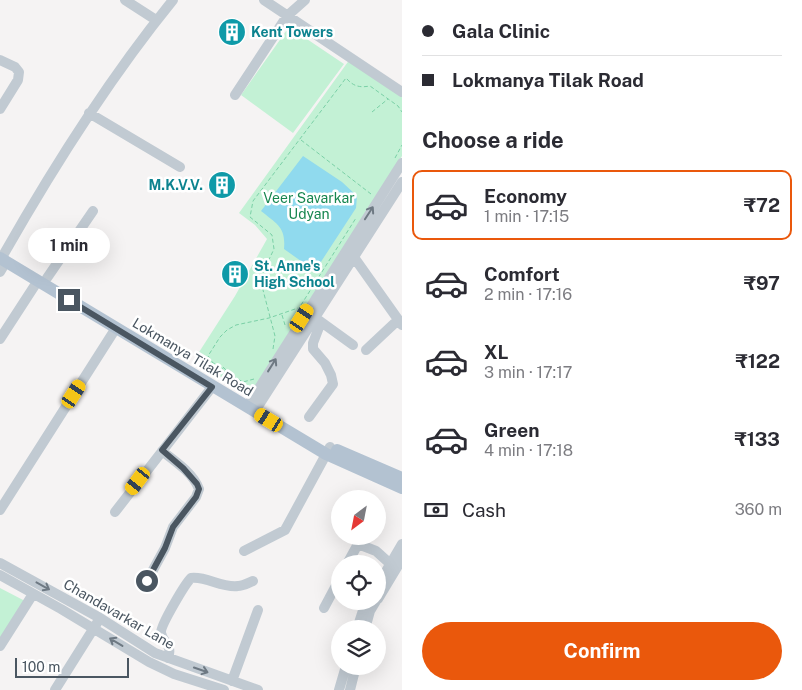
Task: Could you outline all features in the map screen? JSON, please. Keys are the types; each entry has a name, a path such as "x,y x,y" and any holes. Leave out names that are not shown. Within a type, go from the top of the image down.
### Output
{"main road":[{"name":"Lokmanya Tilak Road","path":"2,259 42,280 328,450 402,488"},
{"name":"Lokmanya Tilak Road","path":"42,280 116,328 213,383"},
{"name":"Lokmanya Tilak Road","path":"328,450 402,478"}],"street":[{"path":"125,0 156,20"},
{"path":"2,259 43,187 89,114 156,20 173,0"},
{"path":"264,0 402,92"},
{"path":"235,95 287,16 305,0"},
{"path":"0,60 15,67 19,72 18,80 0,109"},
{"path":"89,114 180,168"},
{"path":"252,406 350,252 400,181 402,162"},
{"path":"0,339 93,211"},
{"path":"252,406 317,320 350,252"},
{"path":"350,252 400,322 366,350"},
{"path":"317,320 353,345"},
{"path":"309,417 333,384 325,363 313,349 317,320"},
{"path":"0,510 116,328"},
{"path":"115,512 213,383"},
{"path":"147,581 165,548 173,527 196,497 199,489 183,468 162,450"},
{"path":"244,552 285,530 328,450"},
{"path":"352,555 358,544 376,551 381,555"},
{"path":"386,581 402,544"},
{"path":"386,575 402,559"},
{"path":"386,560 393,566"},
{"name":"Chandavarkar Lane","path":"0,563 100,618 139,644 168,658 258,690"},
{"name":"Chandavarkar Lane","path":"0,576 149,662 174,674 224,690"},
{"path":"168,658 170,648 162,630 186,583 191,578 226,586 239,586 253,581"},
{"path":"0,646 33,594"},
{"path":"324,608 331,595"},
{"path":"232,681 258,610"},
{"path":"55,690 100,618"},
{"path":"339,690 343,675"},
{"path":"350,690 354,675"}],"path":[{"path":"272,353 275,336 263,290 263,272 274,249 272,235 250,217 253,201 346,78 353,85 370,86 398,106 402,112"},
{"path":"372,112 388,99"},
{"path":"300,139 371,194"},
{"path":"243,382 231,375 223,367 213,363 208,356 220,337 236,325 270,318 298,309"},
{"path":"281,314 285,325"},
{"path":"213,383 223,367"}],"green space":[{"path":"289,27 344,64 293,133 241,95"},
{"name":"Veer Savarkar Udyan","path":"350,59 402,95 402,156 251,396 194,360 235,296 267,239 255,225 239,213"},
{"path":"0,588 25,601 0,638"}],"water":[{"path":"303,156 342,182 357,196 356,208 315,271 284,249 282,231 276,223 261,211"}],"place":[{"name":"Kent Towers","path":"232,32"},
{"name":"M.K.V.V.","path":"222,185"},
{"name":"St. Anne's High School","path":"235,274"}],"route":[{"path":"69,300 212,387 162,450 183,468 199,489 196,497 173,527 165,548 147,581"}]}
